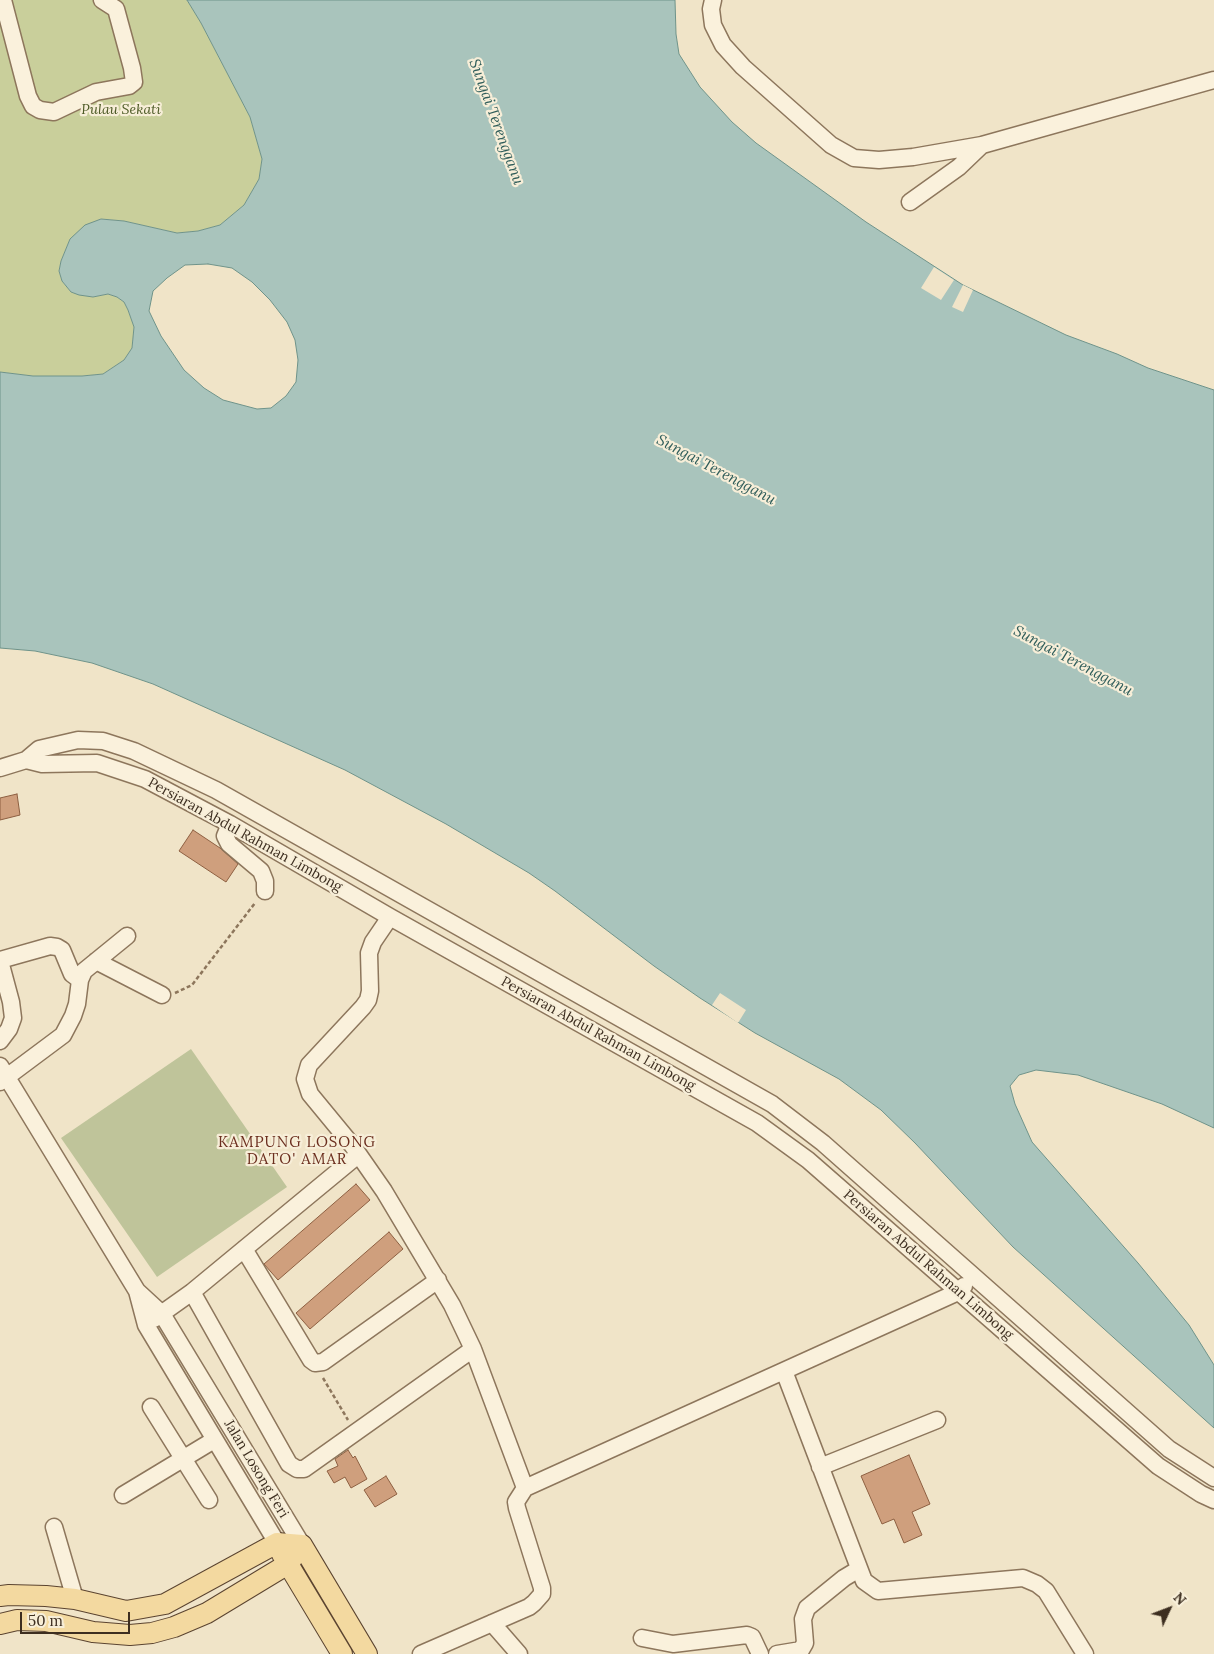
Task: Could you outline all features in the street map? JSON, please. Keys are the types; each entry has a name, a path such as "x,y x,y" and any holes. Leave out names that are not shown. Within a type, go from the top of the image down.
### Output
{"main road":[{"path":"0,1596 46,1596 75,1599 126,1611 165,1604 277,1543 302,1545"},
{"name":"Jalan Losong Feri","path":"277,1543 342,1654"},
{"path":"0,1624 17,1620 46,1621 93,1632 130,1635 152,1633 174,1627 206,1613 288,1564 302,1545"},
{"name":"Jalan Losong Feri","path":"302,1545 367,1654"}],"street":[{"path":"3,0 28,96 33,106 40,110 54,112 96,92 130,86 134,82 116,10 102,0"},
{"path":"713,0 711,9 714,25 723,45 743,67 831,145 854,158 879,160 914,157 982,145 1213,85"},
{"path":"910,202 959,167 982,145"},
{"name":"Persiaran Abdul Rahman Limbong","path":"26,760 39,749 78,740 103,741 134,751 216,790 772,1104 823,1143 1170,1449 1214,1478"},
{"path":"0,768 26,760"},
{"name":"Persiaran Abdul Rahman Limbong","path":"26,760 42,764 97,763 145,779 230,824 390,918 757,1123 808,1160 1158,1466 1201,1494 1214,1500"},
{"path":"230,824 225,836 229,844 261,871 265,881 265,891"},
{"path":"390,918 373,942 369,953 370,991 368,1000 309,1065 305,1079 310,1094 358,1154 384,1191 452,1305 473,1350 525,1488"},
{"path":"2,1075 63,1035 75,1010 80,980 84,971 127,936"},
{"path":"0,1041 9,1029 13,1018 11,1002 0,961 50,946 57,947 62,950 72,974 80,980"},
{"path":"96,961 162,995"},
{"name":"Jalan Losong Feri","path":"2,1075 138,1291 162,1314 302,1545"},
{"path":"146,1325 192,1292 358,1154"},
{"path":"244,1249 313,1362 323,1362 438,1280"},
{"path":"421,1654 529,1607 542,1594 542,1588 516,1502 525,1488 958,1292 973,1275"},
{"name":"Jalan Losong Feri","path":"138,1291 146,1325 277,1543"},
{"path":"192,1292 289,1464 297,1469 304,1468 473,1350"},
{"path":"784,1371 864,1581 878,1591 1022,1578 1037,1584 1046,1591 1085,1654"},
{"path":"151,1406 209,1500"},
{"path":"820,1467 937,1420"},
{"path":"123,1495 214,1440"},
{"path":"54,1527 75,1599"},
{"path":"777,1654 802,1650 806,1643 803,1619 807,1608 844,1578 859,1569"},
{"path":"492,1623 519,1654"},
{"path":"642,1638 672,1644 747,1635 752,1637 760,1654"}],"path":[{"path":"162,995 180,992 192,985 265,891"},
{"path":"313,1362 355,1433"}],"green space":[{"name":"Pulau Sekati","path":"0,0 187,0 250,117 262,159 259,179 244,205 220,225 198,231 177,233 124,221 101,219 70,239 59,271 62,281 71,292 93,297 108,294 117,297 124,302 134,327 132,348 124,360 103,374 33,376 0,372"},
{"path":"191,1049 287,1187 157,1277 61,1138"}],"water":[{"name":"Sungai Terengganu","path":"187,0 675,0 676,34 679,54 700,87 732,122 756,143 866,222 963,285 1066,335 1148,368 1214,390 1214,1128 1162,1104 1078,1075 1036,1070 1019,1075 1010,1086 1015,1104 1032,1142 1138,1263 1189,1325 1214,1365 1214,1428 1013,1247 915,1143 881,1110 839,1079 755,1033 700,998 529,873 446,824 345,770 153,684 92,663 35,651 0,648 0,372 33,376 103,374 124,360 132,348 134,327 124,302 108,294 93,297 79,295 71,292 62,281 59,271 70,239 85,225 101,219 124,221 177,233 198,231 220,225 244,205 259,179 262,159 250,117","holes":["208,264 232,268 252,282 270,300 287,322 295,340 298,360 296,382 286,396 271,408 257,409 223,400 204,388 184,370 161,336 149,311 153,291 185,265"]}],"pier":[{"path":"934,267 954,280 941,300 921,288"},
{"path":"963,285 973,290 963,312 952,307"},
{"path":"720,993 746,1010 738,1023 712,1005"}],"building":[{"path":"17,794 20,815 0,820 0,798"},
{"path":"193,830 220,848 238,864 226,882 179,851"},
{"path":"356,1184 370,1200 278,1280 264,1264"},
{"path":"389,1232 403,1249 310,1329 296,1313"},
{"path":"348,1450 353,1458 355,1456 367,1479 351,1488 345,1477 334,1483 327,1471 338,1466 335,1459"},
{"path":"909,1455 930,1504 912,1512 922,1535 904,1543 894,1519 882,1524 861,1476"},
{"path":"386,1476 397,1494 375,1507 364,1490"}],"district":[{"name":"KAMPUNG LOSONG DATO' AMAR","path":"297,1152"}]}
